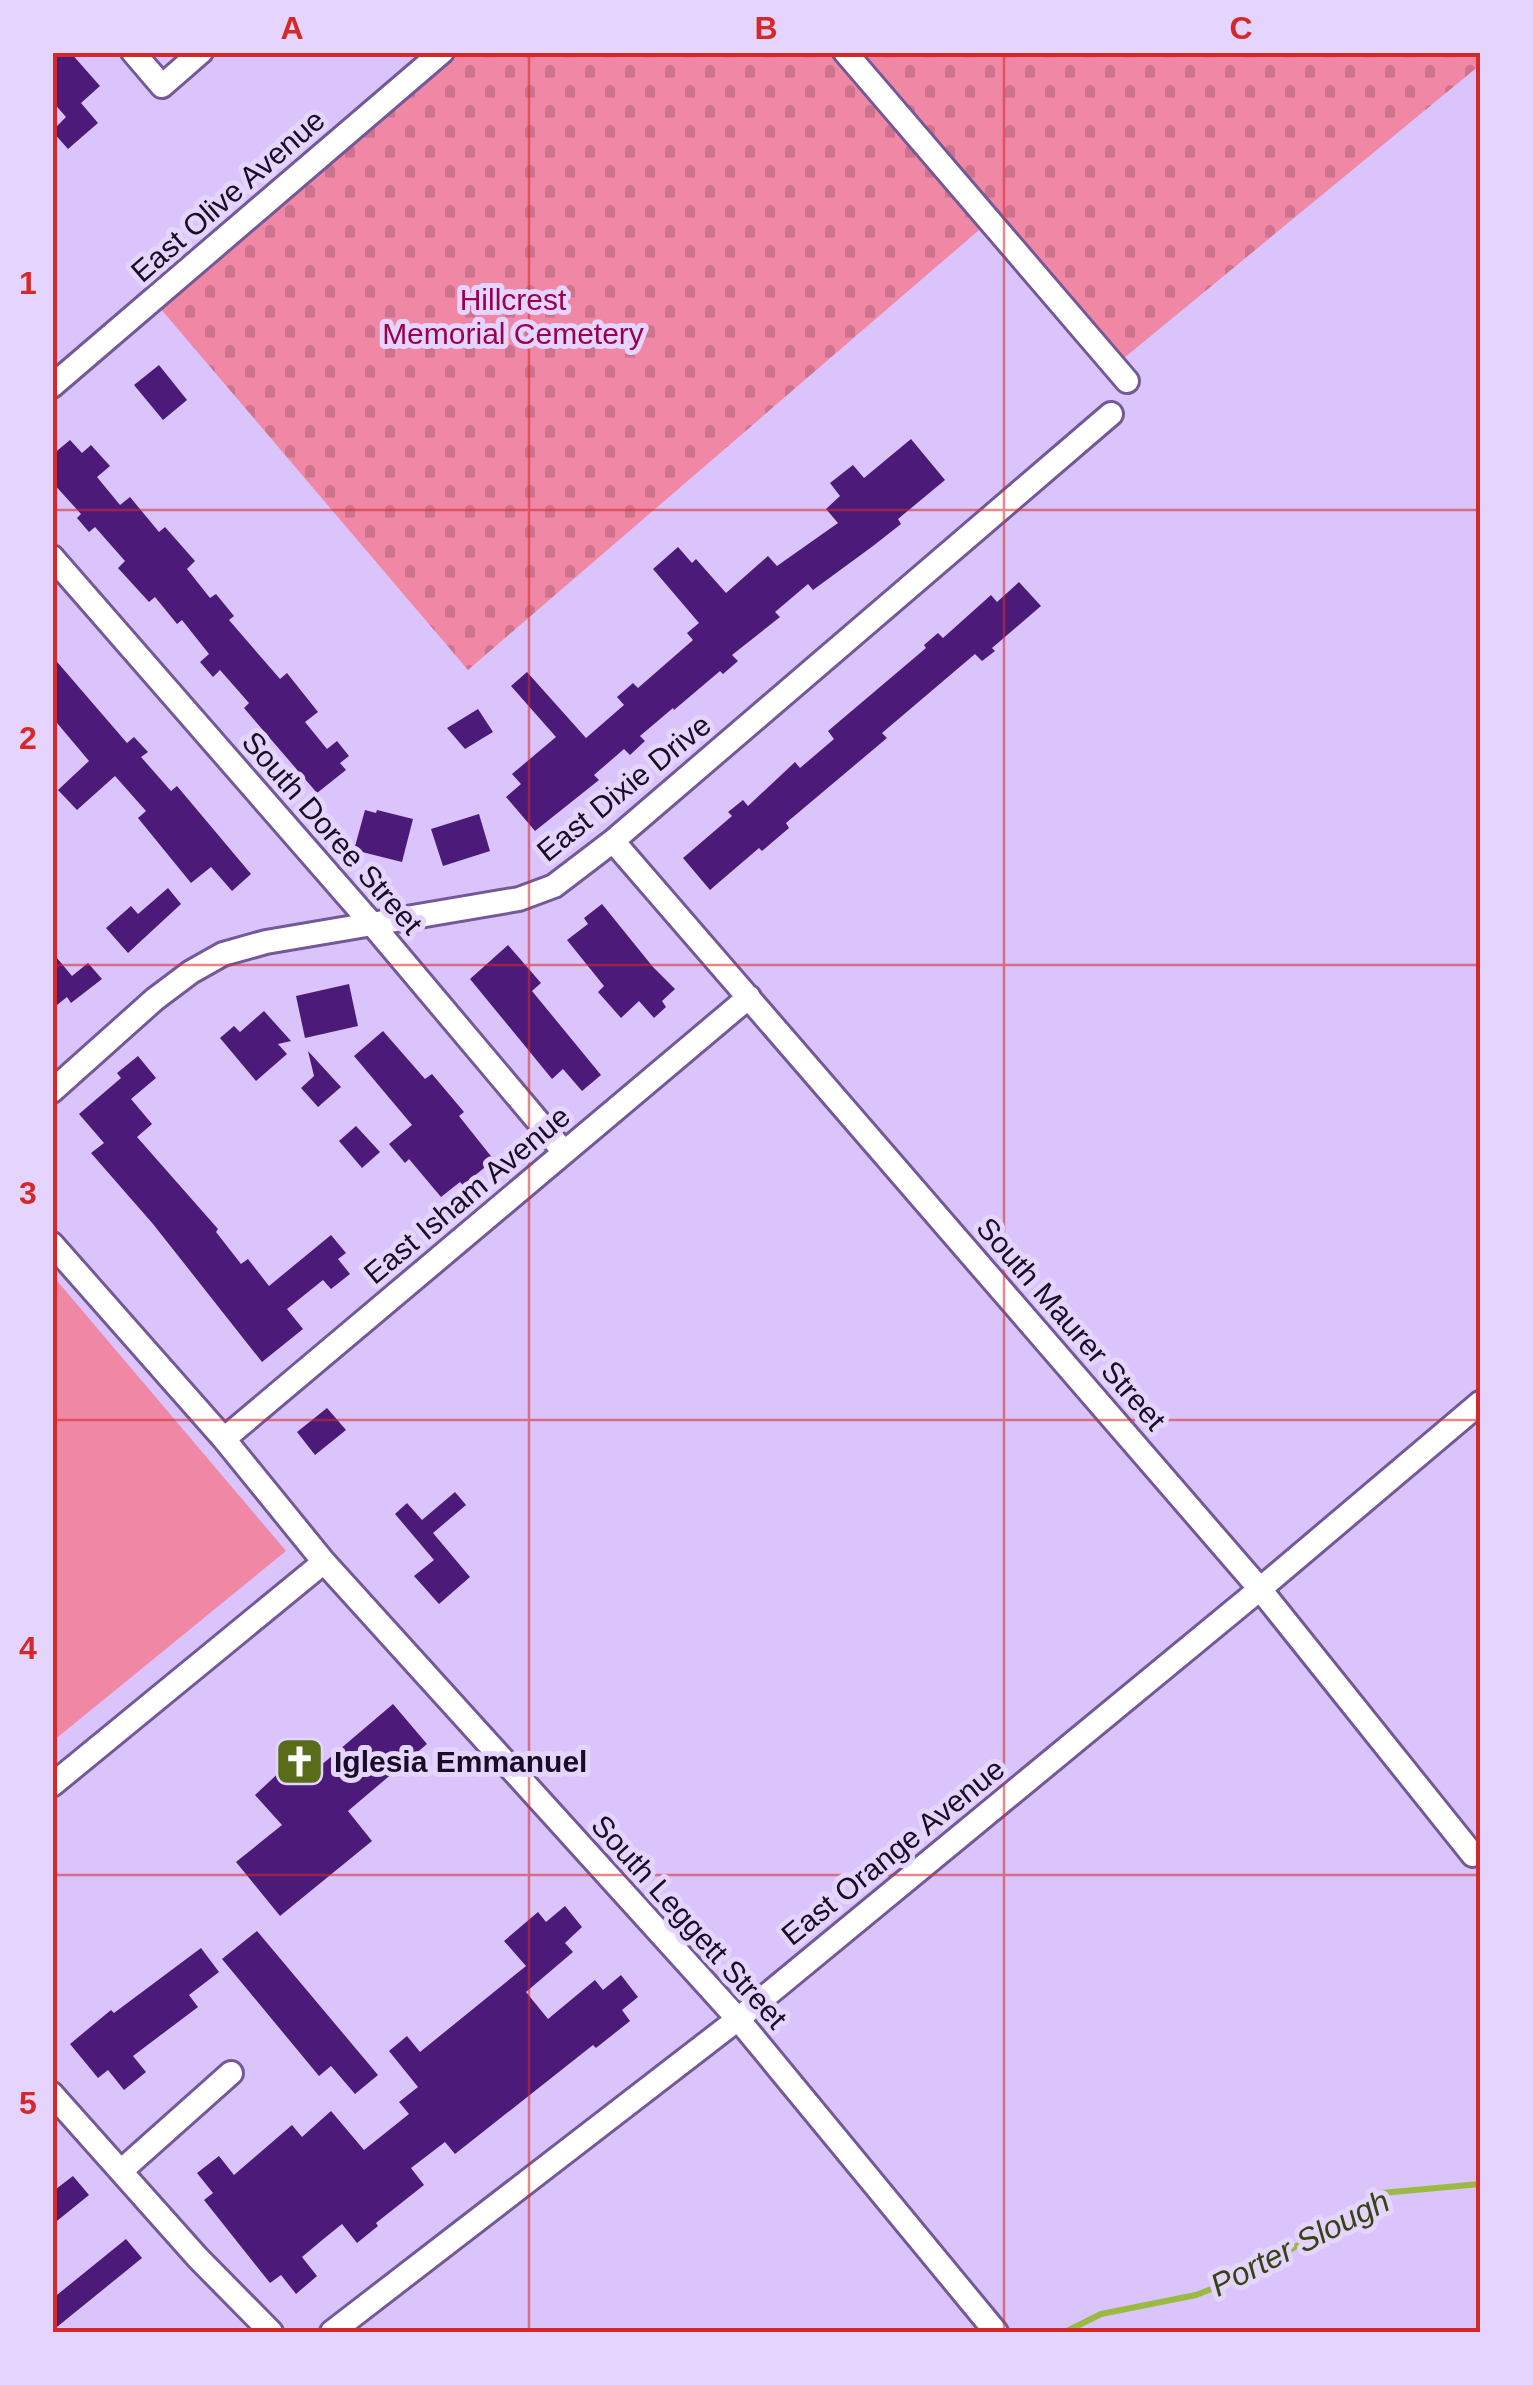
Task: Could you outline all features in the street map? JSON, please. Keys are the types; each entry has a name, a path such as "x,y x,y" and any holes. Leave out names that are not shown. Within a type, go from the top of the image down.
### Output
{"street":[{"path":"133,52 162,86 201,52"},
{"name":"East Olive Avenue","path":"52,386 442,52"},
{"path":"844,52 1126,381"},
{"name":"East Dixie Drive","path":"52,1091 155,999 190,972 223,954 266,942 519,899 554,886 613,841 1111,414"},
{"name":"South Doree Street","path":"52,557 372,924 564,1152"},
{"name":"South Maurer Street","path":"613,841 1260,1589 1473,1855"},
{"name":"East Isham Avenue","path":"224,1439 748,997"},
{"name":"South Leggett Street","path":"52,1244 224,1439 324,1562 738,2020 996,2332"},
{"name":"East Orange Avenue","path":"332,2332 738,2020 1480,1403"},
{"path":"52,1785 324,1562"},
{"path":"121,2172 231,2073"},
{"path":"52,2094 198,2258 271,2332"}],"green space":[{"name":"Hillcrest Memorial Cemetery","path":"457,53 1480,53 1480,65 1118,363 979,230 468,670 160,308"},
{"path":"53,1276 286,1551 52,1741"}],"building":[{"path":"52,52 70,52 100,86 81,103 98,123 68,149 52,131 66,117 52,101"},
{"path":"159,365 187,400 163,420 134,385"},
{"path":"911,439 945,480 898,519 901,524 873,546 813,590 808,584 775,612 780,617 732,655 738,661 640,736 645,741 630,755 624,749 594,775 599,780 535,831 506,797 521,784 512,774 556,737 511,686 527,672 586,738 624,705 617,697 633,683 638,688 693,640 687,633 699,623 653,569 678,547 692,563 696,559 726,593 768,556 777,566 838,523 826,509 840,496 830,483 853,465 864,478"},
{"path":"70,440 82,453 91,445 110,466 97,477 120,505 130,497 159,532 165,527 195,561 187,569 210,598 216,594 234,616 229,620 280,679 287,673 318,712 305,722 327,749 337,741 349,756 340,763 346,770 317,793 244,708 249,703 220,670 213,677 200,662 209,654 182,620 177,624 155,597 149,602 118,568 125,561 95,527 89,532 77,518 81,514 52,482 52,455"},
{"path":"1019,582 1041,606 992,648 995,651 982,661 975,654 882,733 887,738 786,823 789,828 710,890 683,858 732,816 728,812 743,800 748,806 795,762 800,768 834,739 828,731 926,648 924,645 938,633 943,638 991,595 997,602"},
{"path":"52,656 127,743 134,737 148,752 141,757 171,791 177,786 251,874 232,891 211,867 191,883 138,818 146,811 115,776 77,810 58,790 89,761 52,717"},
{"path":"478,709 493,732 465,749 447,728"},
{"path":"365,810 413,819 402,862 354,850"},
{"path":"479,814 490,851 443,866 431,829"},
{"path":"168,888 181,904 128,953 106,928 131,906 138,914"},
{"path":"602,904 675,989 662,1001 666,1007 654,1018 639,1001 621,1018 598,992 604,986 567,940 588,924 584,918"},
{"path":"508,945 541,983 532,991 601,1075 582,1091 563,1069 552,1079 470,979"},
{"path":"52,952 72,976 88,963 102,979 71,1003 67,997 52,1009"},
{"path":"349,984 358,1026 305,1038 296,996"},
{"path":"264,1011 291,1041 278,1044 287,1054 256,1081 220,1038 234,1026 240,1032"},
{"path":"383,1031 425,1079 432,1074 464,1112 459,1116 494,1160 441,1197 409,1159 405,1163 389,1144 412,1125 354,1056"},
{"path":"308,1051 341,1087 318,1107 301,1088 314,1076"},
{"path":"138,1056 156,1078 131,1099 152,1124 137,1137 218,1229 216,1232 241,1264 248,1259 269,1286 331,1235 346,1253 338,1259 350,1274 331,1289 323,1280 287,1309 303,1329 262,1362 153,1224 91,1153 104,1143 79,1114 121,1078 117,1073"},
{"path":"356,1126 380,1152 362,1168 339,1141"},
{"path":"327,1408 346,1430 315,1455 297,1432"},
{"path":"455,1492 466,1505 433,1533 470,1577 439,1604 414,1576 434,1560 395,1514 407,1503 422,1520"},
{"path":"393,1704 427,1744 348,1811 372,1841 280,1916 236,1862 282,1825 255,1795 285,1767 299,1784"},
{"path":"565,1906 582,1927 565,1943 573,1952 526,1992 548,2019 595,1980 603,1990 621,1975 638,1997 622,2010 630,2021 596,2048 593,2045 455,2154 445,2142 411,2168 424,2185 357,2243 342,2224 321,2241 302,2257 317,2276 296,2294 281,2275 270,2283 204,2200 213,2193 197,2173 219,2156 234,2175 292,2125 302,2137 331,2111 364,2150 409,2114 399,2102 418,2087 389,2051 407,2036 420,2052 526,1966 504,1941 538,1912 546,1922"},
{"path":"257,1931 378,2075 355,2094 331,2066 319,2076 222,1959"},
{"path":"201,1948 219,1972 189,1995 198,2007 133,2056 146,2072 124,2090 108,2070 98,2078 70,2044 111,2010 114,2013"},
{"path":"73,2176 89,2195 52,2225 52,2192"},
{"path":"126,2239 142,2258 52,2331 52,2299"}],"waterway":[{"name":"Porter Slough","path":"1065,2332 1101,2314 1196,2295 1253,2273 1382,2193 1480,2184"}],"place":[{"name":"Iglesia Emmanuel","path":"299,1762"}]}
